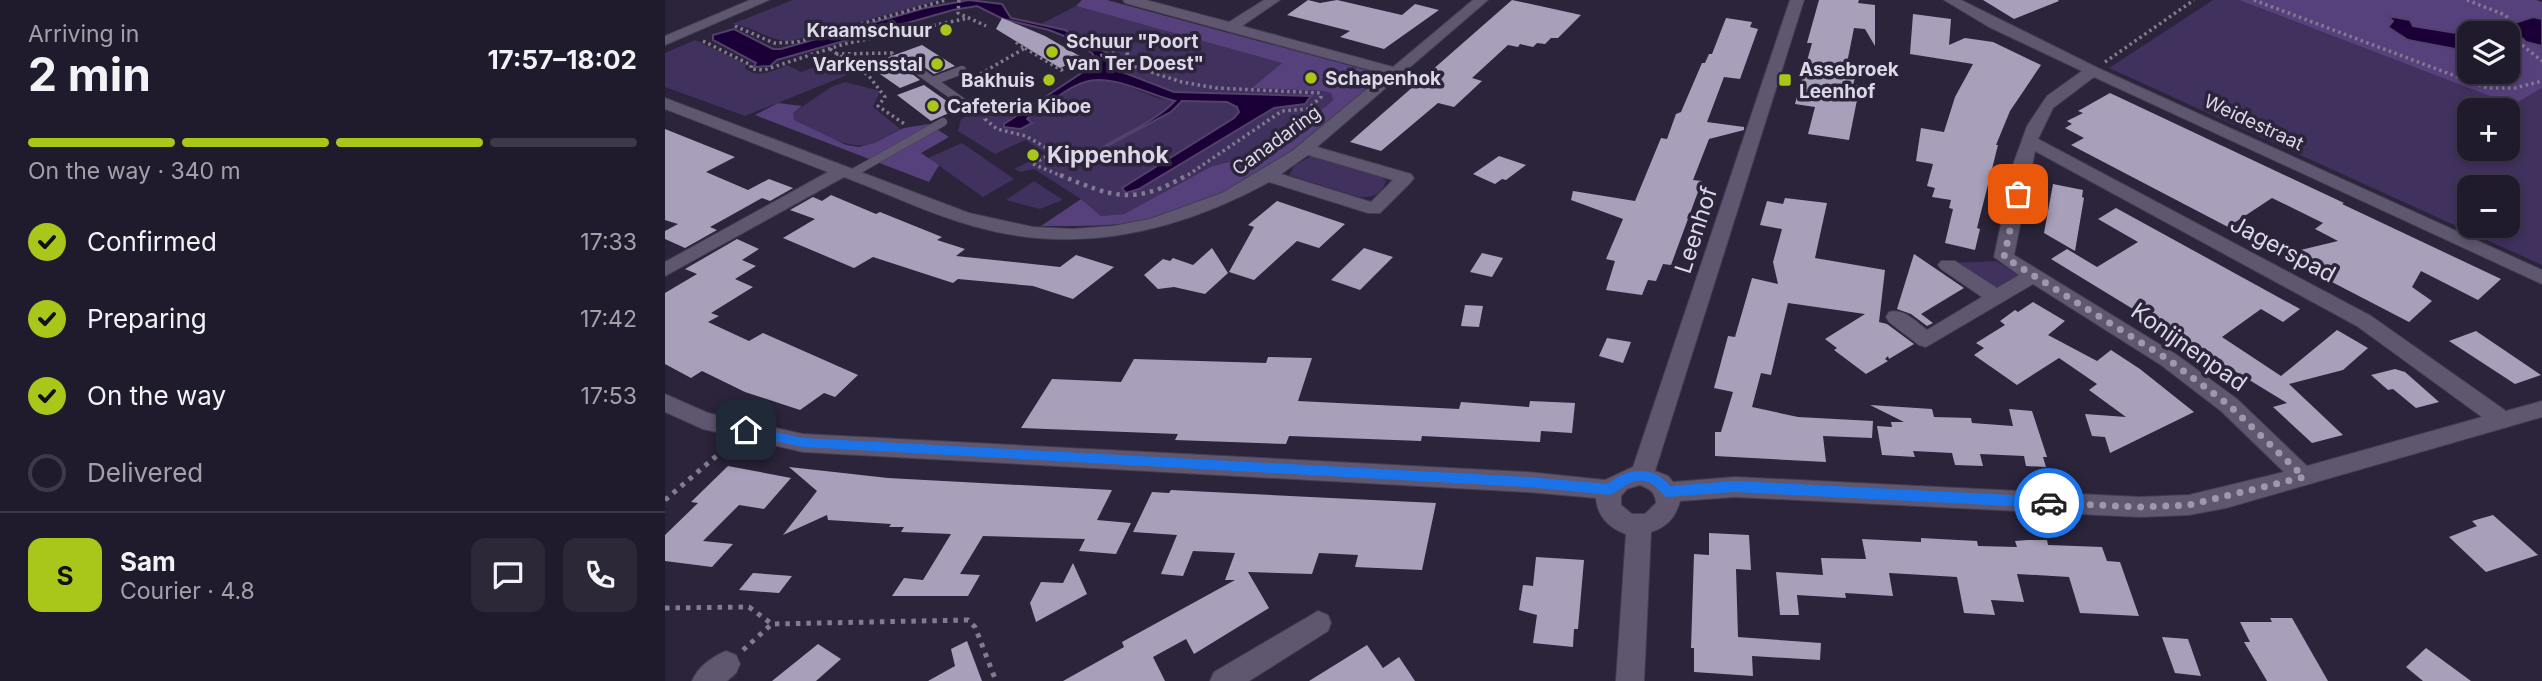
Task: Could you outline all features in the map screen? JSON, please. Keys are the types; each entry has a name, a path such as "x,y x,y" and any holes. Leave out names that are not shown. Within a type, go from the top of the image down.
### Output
{"street":[{"path":"665,41 762,0"},
{"path":"1130,0 1396,72"},
{"path":"1231,27 1273,0"},
{"name":"Canadaring","path":"665,103 992,226 1071,234 1112,232 1171,220 1204,209 1269,176 1305,149 1481,0"},
{"name":"Leenhof","path":"1642,475 1797,0"},
{"name":"Weidestraat","path":"1951,0 1994,24 2093,71 2542,278"},
{"name":"Konijnenpad","path":"2093,71 2071,84 2043,110 2029,141 2004,257 2169,360 2229,405 2304,477"},
{"name":"Jagerspad","path":"2029,141 2364,321 2429,365 2501,420"},
{"path":"1269,176 1374,209 1405,178 1305,149"},
{"path":"665,270 847,173"},
{"path":"1948,265 1997,297"},
{"path":"1896,317 1926,340 2033,275"},
{"path":"665,402 703,420 803,443 1528,482 1610,489"},
{"path":"1667,492 1735,487 2140,507 2189,505 2304,477 2542,409"},
{"path":"1642,475 1659,482 1667,492 1667,509 1662,517 1639,525 1630,524 1615,515 1608,499 1610,489 1624,478 1642,475"},
{"path":"1630,681 1639,525"},
{"path":"1224,681 1318,623"}],"lane":[{"path":"913,67 975,108"},
{"path":"933,81 962,70"},
{"path":"847,173 943,122"}],"path":[{"path":"714,20 747,29 774,43 785,43 946,0"},
{"path":"960,0 958,13 986,26"},
{"path":"2093,71 2193,0"},
{"path":"2254,0 2487,88 2518,88 2542,81"},
{"path":"2467,0 2505,15 2509,19 2507,21"},
{"path":"709,36 702,40 761,71 829,49 969,18"},
{"path":"975,108 987,111 985,120 996,129 1026,136 1050,150 1052,154 1033,163 1109,195 1140,196 1184,177 1282,111 1308,109 1321,97 1320,93 1216,88 1182,82 1129,65 1127,52 1122,48 1061,70 1014,41"},
{"path":"2520,44 2542,61"},
{"path":"965,83 1025,48"},
{"path":"829,49 869,76 885,97 878,106 904,125 943,122"},
{"path":"836,54 892,53"},
{"path":"665,500 746,430"},
{"path":"665,608 749,607 772,624 956,618 968,620 975,627 996,681"},
{"path":"716,673 772,624"}],"shaded area":[{"path":"793,0 940,0 791,41 776,39 732,24"},
{"path":"969,0 1002,4 1011,18 1065,30 1107,53 1112,68 1174,92 1311,96 1305,104 1274,108 1139,189 1126,193 1122,188 1234,118 1239,112 1237,107 1227,102 1182,101 1171,112 1096,152 1157,116 1175,101 1118,82 1095,80 1064,93 1029,117 1027,119 1032,123 1021,129 1004,127 1004,124 1083,72 1096,60 1092,53 1064,36 1003,19 977,6 953,10 777,60 770,66 754,67 756,63 713,40 713,35 734,29 773,49 781,49 925,8"},
{"path":"1082,0 1107,0 1373,72 1376,78 1371,85 1273,164 1219,197 1190,209 1145,221 1041,226 1081,199 1101,216 1124,214 1212,166 1255,156 1267,149 1279,131 1316,113 1333,100 1331,93 1323,91 1252,88 1282,63 1076,6"},
{"path":"2213,0 2239,0 2495,98 2457,98 2457,161 2520,161 2520,101 2542,88 2542,265 2483,238 2520,238 2520,175 2457,175 2457,226 2109,68"},
{"path":"2239,0 2536,0 2542,2 2542,88 2520,101 2520,98 2495,98 2458,84 2520,84 2520,21 2457,21 2457,84"},
{"path":"1076,6 1282,63 1253,88 1323,91 1331,93 1333,100 1316,113 1287,126 1272,139 1267,149 1255,156 1212,166 1124,214 1101,216 1081,199 1034,169 1021,172 1014,169 1046,153 1025,140 995,154 958,131 961,119 994,100 1023,110 1002,126 1021,129 1032,123 1027,119 1029,117 1066,91 1082,83 1100,80 1120,83 1168,100 1214,100 1237,107 1239,112 1234,118 1139,189 1274,108 1297,105 1310,96 1175,92 1112,68 1107,53 1065,30 1041,24"},
{"path":"2388,16 2410,20 2413,26 2457,33 2457,49 2408,40 2388,27 2393,21"},
{"path":"2533,17 2542,19 2542,46 2526,42 2520,36 2520,21"},
{"path":"695,40 746,64 745,68 755,73 765,73 787,65 801,72 833,60 857,71 745,116 665,87 665,53"},
{"path":"845,82 880,91 873,107 904,132 874,145 861,146 834,140 793,120 793,113 831,87"},
{"path":"778,103 802,106 793,113 794,120 846,145 859,147 875,143 904,128 929,124 949,137 921,153 939,165 929,182 755,115"},
{"path":"962,143 1014,179 983,197 928,158"},
{"path":"1312,156 1380,176 1386,181 1376,194 1359,197 1289,175 1295,165"},
{"path":"1034,181 1063,200 1040,209 1006,200"},
{"path":"1996,261 2018,275 1996,288 1954,263"}],"building":[{"path":"1308,0 1320,3 1337,0 1402,15 1415,4 1439,10 1384,49 1340,37 1350,31 1287,15"},
{"path":"1512,0 1581,15 1558,38 1551,38 1545,44 1537,43 1533,47 1508,45 1472,78 1482,81 1454,107 1438,103 1381,151 1350,142"},
{"path":"1819,0 1859,0 1858,3 1875,5 1875,46 1865,29 1854,28 1845,73 1856,74 1853,85 1860,85 1849,140 1808,134 1815,107 1795,104 1812,43 1807,43"},
{"path":"1983,0 2058,0 2059,1 2014,19"},
{"path":"1913,14 1951,19 1949,45 1965,38 1993,42 2041,65 2010,111 1996,145 1977,228 1980,229 1975,250 1945,243 1953,209 1949,208 1951,200 1932,197 1935,188 1927,186 1933,164 1916,161 1921,128 1944,132 1955,97 1973,64 1910,54"},
{"path":"1002,18 1045,36 1083,58 1060,68 996,29"},
{"path":"1726,18 1752,22 1750,27 1758,29 1740,79 1724,77 1707,122 1744,127 1744,130 1709,139 1693,180 1702,181 1671,265 1663,264 1656,281 1648,280 1642,295 1606,290 1615,261 1606,259 1623,219 1571,200 1573,191 1635,201 1661,138 1667,139 1676,114 1681,112 1702,63 1712,54"},
{"path":"922,45 955,66 934,74 911,61 907,64 907,70 920,80 900,88 867,65"},
{"name":"Cafeteria Kiboe","path":"924,85 958,109 931,121 897,95"},
{"path":"2110,93 2501,279 2478,300 2421,271 2412,287 2432,301 2409,322 2301,266 2303,263 2284,254 2338,241 2315,229 2323,223 2272,198 2228,227 2071,145 2084,138 2065,128 2072,124 2067,121 2083,113 2078,111"},
{"path":"665,129 735,157 706,172 748,190 769,179 793,188 770,201 762,198 710,227 717,230 685,248 665,239 665,231 678,224 665,220"},
{"path":"1499,156 1526,165 1506,180 1502,179 1495,184 1473,174"},
{"path":"2053,184 2083,190 2075,251 2044,233"},
{"path":"831,195 876,214 880,212 942,237 937,240 965,249 956,256 1060,267 1076,255 1114,267 1073,299 1033,286 958,279 953,283 873,257 854,268 783,238 815,219 790,210 813,197 822,201"},
{"path":"1785,198 1827,203 1815,258 1885,270 1879,322 1887,324 1914,344 1889,359 1888,356 1885,359 1888,361 1866,374 1834,350 1837,348 1825,339 1865,314 1788,303 1771,375 1761,373 1752,407 1798,417 1873,421 1872,438 1823,436 1826,462 1715,456 1715,432 1721,432 1733,392 1714,388 1728,336 1735,337 1752,278 1778,284 1773,262 1782,229 1760,225 1767,201 1783,204"},
{"path":"1277,201 1345,224 1319,248 1297,241 1254,280 1229,272 1254,227 1248,225"},
{"path":"2116,208 2300,309 2283,322 2261,309 2222,337 2281,376 2337,330 2368,348 2343,370 2289,384 2343,435 2312,443 2273,407 2287,403 2051,259 2067,249 2097,267 2138,242 2098,219"},
{"path":"737,239 759,249 742,260 756,266 735,279 753,287 711,313 719,316 708,322 749,341 763,333 858,375 835,397 824,393 800,410 745,392 702,371 691,378 665,364 665,293 697,274 685,269"},
{"path":"1212,248 1228,273 1205,294 1174,287 1158,289 1144,275 1163,259 1170,261 1173,258 1193,265"},
{"path":"1364,248 1393,257 1360,290 1331,280"},
{"path":"1482,253 1503,258 1492,277 1470,272"},
{"path":"1914,254 1964,288 1921,314 1933,323 1927,326 1911,314 1897,309"},
{"path":"2033,302 2065,321 2048,335 2097,361 2111,350 2140,369 2194,412 2110,453 2105,437 2092,436 2085,414 2126,417 2089,390 2097,384 2059,358 2017,385 1974,355 1984,348 1976,343 2005,325 2000,321"},
{"path":"1465,305 1483,306 1479,327 1461,326"},
{"path":"2476,331 2541,375 2515,384 2449,341"},
{"path":"1607,338 1631,342 1623,363 1599,356"},
{"path":"1268,357 1312,358 1298,401 1459,409 1461,402 1529,407 1530,401 1575,403 1572,433 1541,431 1540,442 1422,436 1421,441 1289,436 1286,444 1175,440 1178,434 1021,428 1052,379 1121,382 1134,359 1266,363"},
{"path":"2395,369 2405,372 2439,402 2416,408 2371,375"},
{"path":"1870,405 1932,409 1934,417 1971,418 1972,423 2013,426 2009,409 2032,411 2047,457 2043,457 2046,467 2026,466 2024,456 1980,454 1983,466 1955,465 1952,453 1913,451 1915,457 1882,455 1877,426 1892,427 1891,422 1904,422"},
{"path":"728,466 791,478 764,509 739,505 703,541 733,544 712,567 665,561 665,535 698,503 691,502"},
{"path":"789,467 888,478 1112,490 1097,520 1131,523 1116,554 1079,551 1085,539 983,536 960,574 980,575 968,596 892,596 904,578 923,580 951,534 901,532 904,527 828,520 827,515 783,535 817,491"},
{"path":"1171,490 1436,503 1422,570 1355,567 1358,555 1319,553 1312,574 1248,572 1269,608 1194,654 1186,639 1153,657 1165,681 1063,681 1124,647 1122,642 1235,580 1225,580 1235,553 1193,551 1183,576 1161,574 1177,535 1133,532 1152,492 1169,493"},
{"path":"2493,515 2538,555 2486,572 2449,537 2477,526 2472,521"},
{"path":"1709,533 1749,535 1751,570 1736,569 1738,637 1821,643 1820,660 1752,656 1753,676 1694,672 1694,648 1691,648 1694,554 1709,555"},
{"path":"1921,538 1977,541 1978,546 2017,547 2015,541 2047,540 2048,545 2102,547 2107,561 2120,562 2139,616 2080,613 2069,577 2017,574 2024,602 1991,600 1995,615 1964,613 1957,577 1889,573 1893,596 1845,593 1846,598 1797,595 1799,615 1780,615 1776,572 1823,575 1821,558 1866,559 1862,539 1921,542"},
{"path":"1536,557 1584,560 1578,629 1574,629 1573,647 1533,643 1537,615 1519,610 1523,585 1533,586"},
{"path":"1073,563 1087,594 1036,622 1030,603 1041,582 1063,583"},
{"path":"753,573 792,576 779,593 739,590"},
{"path":"2270,618 2292,618 2328,681 2267,681 2244,642 2250,642 2240,622 2272,622"},
{"path":"2162,637 2188,639 2201,676 2175,673"},
{"path":"967,641 982,681 928,681 955,666 951,649"},
{"path":"818,644 841,659 816,681 772,681"},
{"path":"1367,645 1383,668 1399,657 1415,681 1309,681"},
{"path":"2426,648 2471,681 2423,681 2406,667"}],"way so far":[{"path":"2018,194 2004,257 2169,360 2229,405 2304,477 2189,505 2140,507 2049,503"}],"place":[{"name":"Kraamschuur","path":"946,30"},
{"name":"Schuur \"Poort van Ter Doest\"","path":"1052,52"},
{"name":"Varkensstal","path":"937,64"},
{"name":"Schapenhok","path":"1311,78"},
{"name":"Bakhuis","path":"1049,80"},
{"name":"Assebroek Leenhof","path":"1785,80"},
{"name":"Cafeteria Kiboe","path":"933,106"},
{"name":"Kippenhok","path":"1033,155"}],"route":[{"path":"746,430 803,443 1027,457 1528,482 1610,489 1624,478 1642,475 1659,482 1667,492 1716,486 2049,503"}]}
